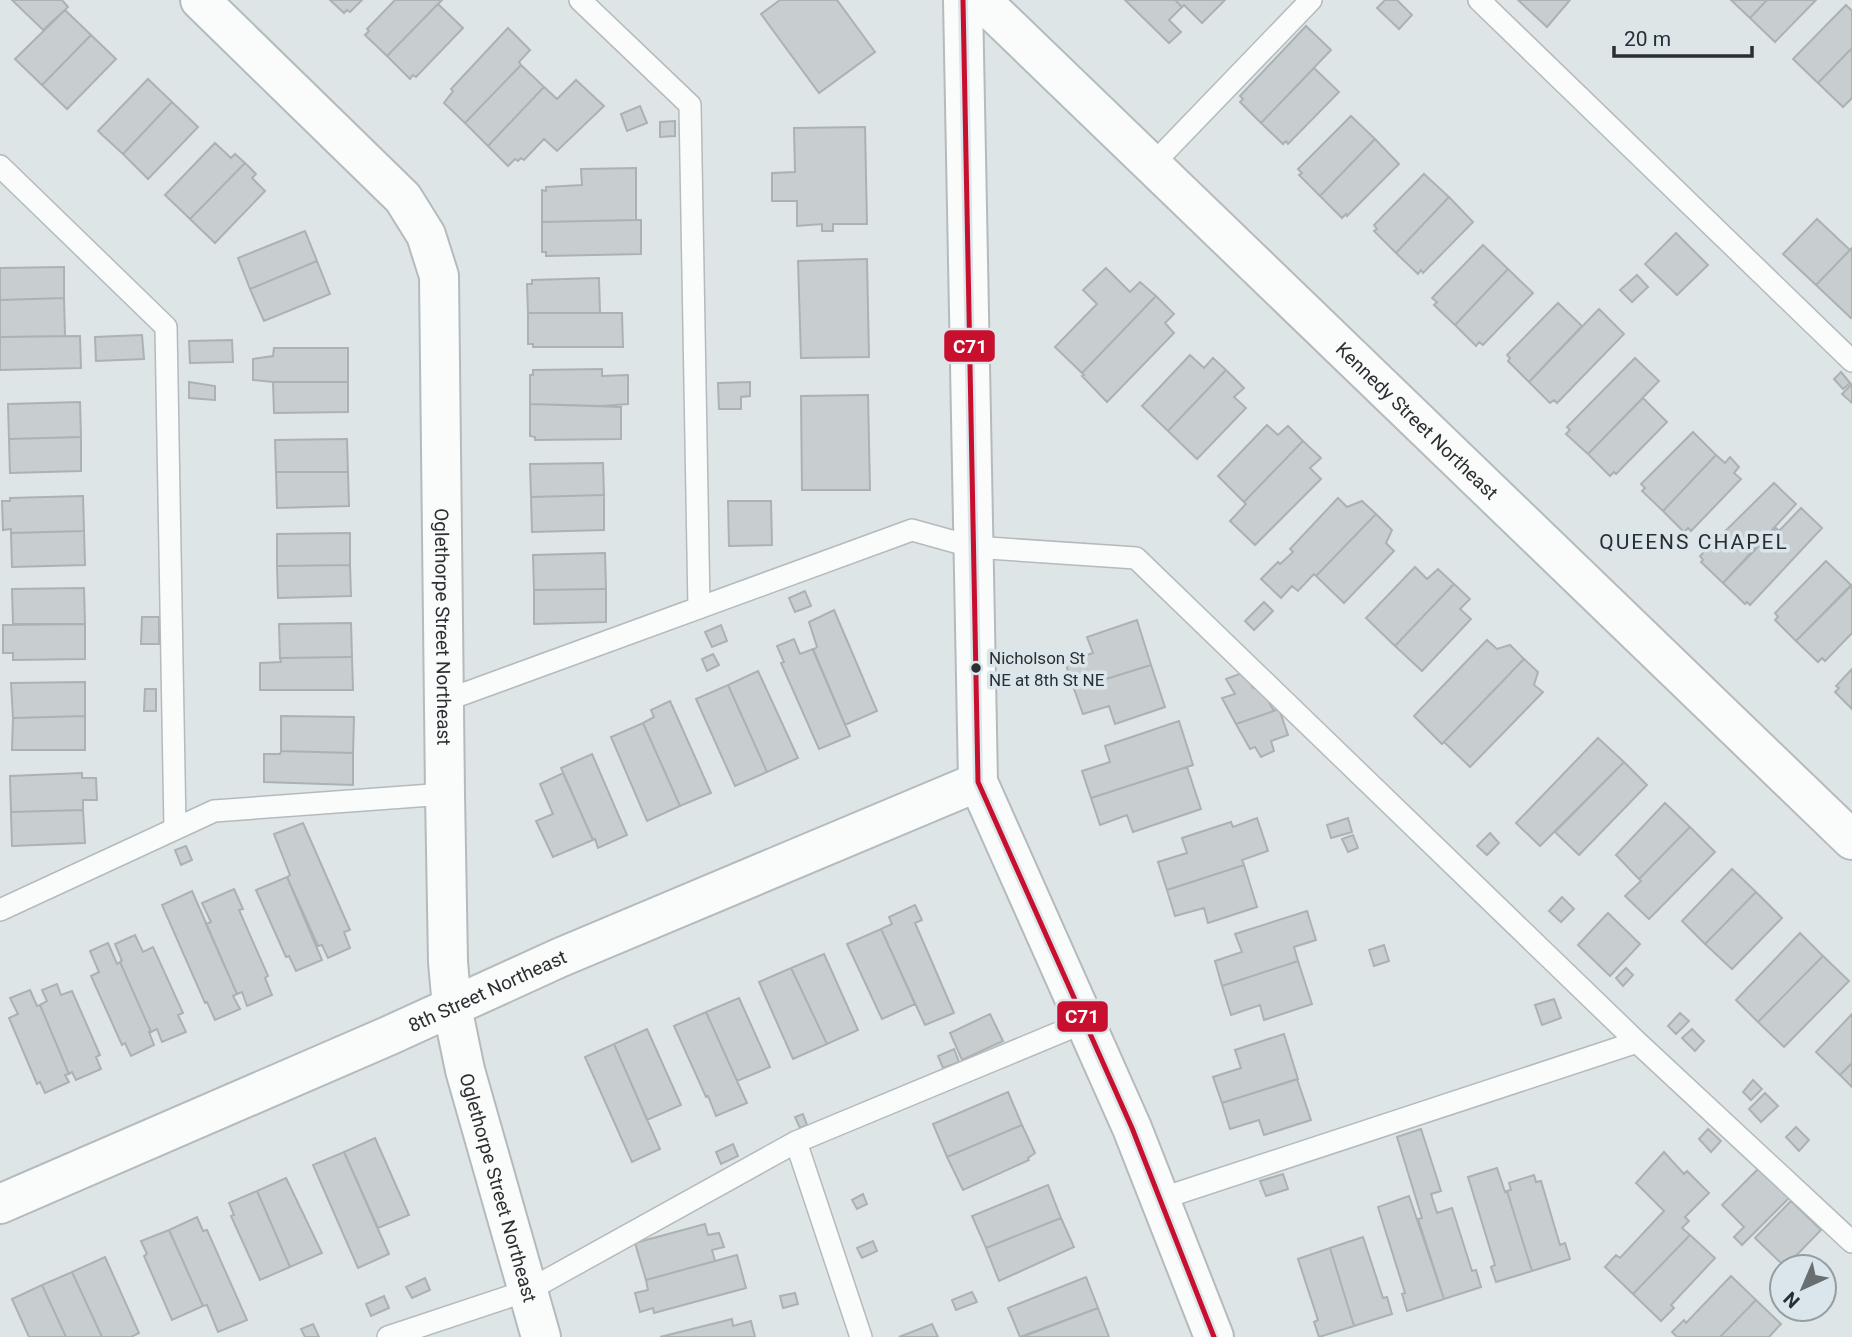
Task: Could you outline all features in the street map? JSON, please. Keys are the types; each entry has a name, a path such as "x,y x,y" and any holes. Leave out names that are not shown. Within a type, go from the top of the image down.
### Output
{"street":[{"name":"Oglethorpe Street Northeast","path":"200,0 388,181 416,216 439,276 445,794 448,962 452,1007 465,1070 541,1337"},
{"path":"963,0 978,782 1132,1128 1214,1337"},
{"name":"Kennedy Street Northeast","path":"981,0 1852,840"},
{"name":"8th Street Northeast","path":"0,1204 559,958 978,782"}],"lane":[{"path":"580,0 690,105 699,607"},
{"path":"1152,165 1311,0"},
{"path":"1479,0 1852,361"},
{"path":"0,166 166,327 175,829"},
{"path":"444,701 912,530 973,547 1136,558 1637,1042 1852,1242"},
{"path":"0,910 214,811 445,794"},
{"path":"388,1337 529,1290 796,1142 1085,1022"},
{"path":"1160,1199 1637,1042"},
{"path":"796,1142 861,1337"}],"building":[{"path":"12,0 62,0 68,7 43,30"},
{"path":"330,0 362,0 350,12 347,10 344,13"},
{"path":"395,0 442,0 387,56 365,35 369,31 367,29"},
{"path":"780,0 837,0 875,52 819,93 761,14"},
{"path":"1125,0 1175,0 1182,7 1169,20 1181,32 1169,43"},
{"path":"1175,0 1225,0 1202,23"},
{"path":"1385,0 1397,0 1412,15 1399,29 1377,8"},
{"path":"1518,0 1570,0 1547,27"},
{"path":"1731,0 1767,0 1750,18"},
{"path":"1767,0 1816,0 1775,42 1750,18"},
{"path":"438,4 463,28 416,77 413,75 410,79 387,56"},
{"path":"1846,5 1852,11 1852,48 1818,83 1793,59"},
{"path":"65,10 91,35 42,85 15,59"},
{"path":"1306,26 1331,50 1261,123 1240,102 1243,99 1240,96"},
{"path":"508,28 530,50 519,62 521,65 465,123 444,103 453,91 451,89"},
{"path":"91,35 116,59 67,109 42,85"},
{"path":"1852,48 1852,98 1843,107 1818,83"},
{"path":"521,65 544,87 488,146 465,123"},
{"path":"1314,68 1339,92 1288,144 1286,141 1283,144 1261,123"},
{"path":"148,79 172,102 123,154 98,131"},
{"path":"576,80 604,106 557,151 544,139 524,160 515,159 508,166 488,146 544,87 557,99"},
{"path":"172,102 198,127 148,179 123,154"},
{"path":"640,106 647,123 627,131 621,114"},
{"path":"1351,116 1375,139 1320,196 1299,175 1302,173 1298,169"},
{"path":"675,121 675,136 660,137 660,122"},
{"path":"865,127 867,224 833,224 833,231 822,231 822,224 797,226 797,201 772,201 772,173 795,172 794,128"},
{"path":"1375,139 1399,164 1342,218 1320,196"},
{"path":"215,143 231,158 235,154 245,163 190,219 165,195"},
{"path":"245,163 256,174 252,178 265,191 215,243 190,219"},
{"path":"636,168 636,220 542,222 542,190 546,191 546,187 582,185 581,169"},
{"path":"1424,174 1449,197 1396,253 1374,231 1377,229 1374,225"},
{"path":"1449,197 1473,222 1423,273 1421,270 1418,274 1396,253"},
{"path":"1817,219 1850,250 1816,285 1783,254"},
{"path":"641,220 641,254 546,256 546,252 542,252 542,222"},
{"path":"305,231 317,261 250,289 238,258"},
{"path":"1676,233 1708,265 1677,295 1645,264"},
{"path":"1483,245 1508,269 1455,325 1434,305 1437,302 1432,298"},
{"path":"1852,248 1852,317 1851,318 1816,285"},
{"path":"867,259 869,357 801,358 798,261"},
{"path":"317,261 330,294 264,321 250,289"},
{"path":"64,267 64,298 0,300 0,268"},
{"path":"1106,268 1130,292 1140,282 1156,296 1082,373 1055,347 1097,304 1083,290"},
{"path":"1508,269 1533,293 1483,345 1479,342 1476,346 1455,325"},
{"path":"1637,275 1648,287 1632,302 1620,290"},
{"path":"599,278 600,313 528,313 527,284 532,284 532,280"},
{"path":"1156,296 1174,314 1165,323 1174,333 1107,402 1082,373"},
{"path":"64,298 65,336 0,337 0,300"},
{"path":"1558,303 1582,326 1529,382 1508,361 1510,358 1507,355"},
{"path":"1599,309 1624,334 1557,403 1554,400 1550,403 1529,382"},
{"path":"528,313 622,313 623,347 533,347 533,344 528,344"},
{"path":"142,335 144,359 96,361 95,337"},
{"path":"80,336 81,368 0,370 0,337"},
{"path":"232,340 233,362 190,363 189,341"},
{"path":"274,348 348,348 348,382 253,380 253,359 273,356"},
{"path":"1190,355 1204,368 1213,358 1226,370 1168,431 1142,406"},
{"path":"1635,358 1659,381 1588,454 1566,434 1570,430 1567,427"},
{"path":"602,369 602,376 628,375 628,404 530,404 530,375 533,375 533,370"},
{"path":"1226,370 1244,388 1234,397 1246,408 1197,459 1168,431"},
{"path":"1841,372 1850,383 1843,389 1834,379"},
{"path":"189,382 215,386 215,400 189,398"},
{"path":"273,382 348,382 348,412 274,413"},
{"path":"750,382 750,396 741,397 741,409 719,409 718,383"},
{"path":"1852,384 1852,403 1842,394"},
{"path":"868,395 870,490 802,490 801,396"},
{"path":"1643,398 1667,422 1616,474 1614,472 1610,476 1588,454"},
{"path":"80,402 81,437 9,439 8,404"},
{"path":"530,404 621,407 621,439 535,440 535,437 530,436"},
{"path":"1267,425 1278,435 1288,426 1303,441 1244,502 1218,476"},
{"path":"1693,432 1716,455 1663,511 1642,491 1645,488 1641,484"},
{"path":"81,437 81,471 10,473 9,439"},
{"path":"347,439 348,472 276,472 275,440"},
{"path":"1303,441 1321,458 1310,468 1321,479 1255,545 1230,521 1246,504 1244,502"},
{"path":"1716,455 1725,463 1730,457 1739,467 1734,473 1741,479 1691,531 1688,528 1684,532 1663,511"},
{"path":"603,463 604,495 531,497 530,464"},
{"path":"276,472 348,472 349,506 277,508"},
{"path":"1774,483 1796,504 1723,583 1701,562 1703,560 1700,556"},
{"path":"604,495 604,530 532,532 531,497"},
{"path":"83,496 84,531 11,533 11,529 3,530 2,501 10,501 10,498"},
{"path":"1338,498 1347,507 1362,501 1376,514 1316,576 1314,574 1298,591 1292,586 1281,598 1261,579 1293,552 1290,549"},
{"path":"728,501 771,501 772,545 729,546"},
{"path":"1801,508 1822,528 1750,605 1747,602 1745,604 1723,583 1776,528 1779,531"},
{"path":"1376,514 1392,530 1386,543 1394,551 1344,603 1316,576"},
{"path":"84,531 85,565 12,567 11,533"},
{"path":"350,533 350,565 277,566 277,534"},
{"path":"605,553 606,589 534,590 533,555"},
{"path":"1826,561 1851,585 1796,641 1775,620 1778,617 1775,613"},
{"path":"350,565 351,596 278,598 277,566"},
{"path":"1415,567 1427,579 1438,569 1454,584 1395,646 1366,618"},
{"path":"1454,584 1470,599 1460,609 1471,619 1422,671 1395,646"},
{"path":"1852,585 1852,633 1825,661 1822,658 1818,662 1796,641"},
{"path":"84,588 85,624 13,624 12,589"},
{"path":"606,589 606,622 534,624 534,590"},
{"path":"805,591 811,606 795,612 789,598"},
{"path":"1264,602 1273,611 1254,630 1245,621"},
{"path":"834,610 877,711 845,725 813,650 817,647 809,622"},
{"path":"142,617 159,617 159,644 141,644"},
{"path":"1137,620 1151,665 1074,689 1065,662 1093,653 1087,637"},
{"path":"351,623 352,657 280,658 279,624"},
{"path":"85,624 85,659 13,660 13,653 3,653 3,625"},
{"path":"721,625 727,641 712,647 705,632"},
{"path":"794,639 800,654 813,649 850,736 819,749 781,663 784,662 777,646"},
{"path":"1487,640 1497,649 1510,645 1524,659 1442,744 1414,716"},
{"path":"713,654 719,665 707,671 702,659"},
{"path":"352,657 353,690 260,690 260,663 281,662 280,658"},
{"path":"1524,659 1538,672 1534,685 1543,692 1470,767 1444,742"},
{"path":"1151,665 1165,707 1115,724 1109,706 1083,714 1074,689"},
{"path":"1852,669 1852,709 1835,692 1839,688 1836,686"},
{"path":"758,671 798,758 767,772 728,685"},
{"path":"1245,672 1253,688 1259,685 1274,711 1236,724 1222,698 1235,694 1226,679"},
{"path":"85,682 85,716 13,718 11,683"},
{"path":"728,685 767,772 735,786 696,699"},
{"path":"145,689 156,689 156,711 144,711"},
{"path":"670,701 711,793 680,806 643,723 654,717 651,710"},
{"path":"1279,709 1288,735 1271,741 1274,751 1261,757 1255,747 1250,749 1236,724"},
{"path":"85,716 85,750 12,750 13,718"},
{"path":"281,716 354,717 353,753 281,751"},
{"path":"1179,721 1193,765 1091,798 1082,771 1110,762 1105,746"},
{"path":"643,723 680,806 647,821 611,737"},
{"path":"1598,738 1624,762 1540,846 1516,823"},
{"path":"281,751 353,753 353,785 264,782 264,754 280,754"},
{"path":"592,754 627,835 598,848 561,768"},
{"path":"1624,762 1647,785 1579,855 1555,832"},
{"path":"1187,767 1201,809 1133,832 1127,815 1100,825 1091,798"},
{"path":"82,773 82,778 96,778 97,800 83,800 83,810 11,812 10,776"},
{"path":"563,773 593,840 553,857 536,821 553,814 540,784"},
{"path":"1665,803 1690,827 1639,879 1616,855"},
{"path":"83,810 85,843 12,846 11,812"},
{"path":"1257,818 1268,851 1242,860 1244,865 1167,890 1158,862 1187,853 1182,838 1231,822 1233,827"},
{"path":"1348,818 1352,832 1331,838 1327,825"},
{"path":"303,823 350,930 344,932 350,948 328,958 322,945 318,946 287,877 290,875 274,834"},
{"path":"1690,827 1715,852 1649,919 1625,896"},
{"path":"1490,833 1499,843 1487,855 1477,846"},
{"path":"1353,835 1358,848 1348,852 1342,839"},
{"path":"186,846 192,860 181,865 175,850"},
{"path":"1244,865 1257,907 1208,923 1204,908 1175,916 1167,890"},
{"path":"1732,869 1756,892 1705,944 1682,921"},
{"path":"287,877 322,960 296,971 289,956 286,957 256,890"},
{"path":"234,889 243,909 239,910 268,976 265,978 272,995 247,1006 242,992 237,994 206,924 211,922 202,903"},
{"path":"192,891 237,994 233,996 240,1009 215,1020 162,905"},
{"path":"1756,892 1782,918 1732,969 1705,944"},
{"path":"1562,897 1574,909 1561,922 1549,911"},
{"path":"915,905 922,920 915,923 954,1013 925,1025 881,929 892,924 889,917"},
{"path":"1307,911 1316,940 1294,947 1298,961 1222,986 1215,961 1242,952 1235,934"},
{"path":"1608,913 1640,944 1610,976 1578,945"},
{"path":"881,929 915,1004 882,1019 847,944"},
{"path":"1800,933 1823,956 1758,1022 1736,1000"},
{"path":"135,935 143,952 153,947 183,1013 178,1015 186,1032 162,1042 157,1029 151,1032 120,962 122,961 115,944"},
{"path":"108,943 117,964 120,962 151,1032 154,1045 131,1056 125,1043 122,1045 91,976 99,972 90,951"},
{"path":"1384,945 1389,961 1374,966 1369,950"},
{"path":"824,954 858,1030 827,1044 791,968"},
{"path":"1823,956 1849,981 1784,1047 1758,1022"},
{"path":"1298,961 1312,1004 1264,1020 1260,1005 1231,1015 1222,986"},
{"path":"791,968 827,1044 793,1059 759,982"},
{"path":"1626,968 1633,975 1623,986 1616,978"},
{"path":"57,984 61,995 72,991 100,1055 96,1057 101,1069 76,1080 72,1072 69,1074 40,1005 47,1001 42,990"},
{"path":"30,990 37,1006 40,1005 69,1074 65,1075 69,1082 45,1093 40,1082 37,1084 9,1018 18,1014 10,998"},
{"path":"739,998 770,1067 737,1081 706,1012"},
{"path":"1554,999 1561,1018 1542,1025 1535,1005"},
{"path":"706,1012 747,1103 716,1116 674,1026"},
{"path":"1680,1013 1689,1021 1676,1034 1668,1026"},
{"path":"990,1014 1003,1041 962,1060 950,1033"},
{"path":"1852,1014 1852,1063 1840,1075 1816,1052"},
{"path":"647,1029 681,1105 647,1120 614,1044"},
{"path":"1692,1029 1704,1041 1695,1051 1682,1038"},
{"path":"1284,1034 1298,1079 1222,1103 1213,1077 1241,1068 1235,1050"},
{"path":"614,1044 660,1149 632,1162 585,1057"},
{"path":"954,1049 959,1062 943,1068 938,1056"},
{"path":"1852,1063 1852,1087 1840,1075"},
{"path":"1297,1079 1311,1120 1264,1135 1259,1120 1230,1129 1222,1103"},
{"path":"1753,1080 1762,1089 1751,1100 1743,1092"},
{"path":"1008,1092 1022,1125 947,1157 933,1124"},
{"path":"1765,1093 1778,1106 1761,1122 1749,1109"},
{"path":"803,1114 807,1125 800,1128 795,1117"},
{"path":"1022,1125 1035,1153 1029,1160 963,1190 947,1157"},
{"path":"1796,1127 1809,1140 1799,1151 1786,1137"},
{"path":"1421,1129 1441,1191 1431,1194 1437,1213 1452,1208 1472,1271 1476,1270 1481,1287 1444,1299 1418,1219 1422,1218 1397,1137"},
{"path":"1708,1129 1721,1141 1711,1152 1699,1139"},
{"path":"375,1138 409,1215 378,1228 344,1152"},
{"path":"733,1144 738,1156 721,1164 716,1152"},
{"path":"344,1152 389,1254 358,1268 313,1165"},
{"path":"1664,1152 1684,1174 1687,1171 1709,1193 1685,1217 1689,1221 1682,1228 1690,1235 1633,1294 1605,1267 1616,1255 1620,1258 1664,1211 1636,1183"},
{"path":"1497,1168 1532,1271 1496,1282 1491,1267 1495,1265 1468,1177"},
{"path":"1759,1168 1789,1198 1742,1245 1734,1237 1744,1227 1722,1205"},
{"path":"1283,1174 1288,1189 1266,1196 1260,1181"},
{"path":"1534,1175 1536,1182 1541,1181 1560,1245 1565,1243 1570,1259 1532,1271 1507,1191 1511,1190 1509,1183"},
{"path":"286,1178 322,1253 290,1267 257,1191"},
{"path":"1048,1185 1061,1218 986,1248 972,1216"},
{"path":"257,1191 290,1267 260,1280 231,1216 234,1215 229,1203"},
{"path":"863,1194 867,1204 857,1209 852,1200"},
{"path":"1409,1196 1444,1299 1407,1311 1402,1294 1405,1293 1378,1207"},
{"path":"1791,1201 1821,1230 1799,1253 1771,1253 1755,1238"},
{"path":"197,1217 203,1231 207,1230 247,1320 218,1332 207,1305 203,1306 169,1230"},
{"path":"1061,1218 1074,1247 999,1281 986,1248"},
{"path":"705,1224 708,1235 719,1233 724,1247 712,1250 715,1261 646,1280 635,1243"},
{"path":"169,1230 203,1306 172,1320 144,1256 147,1254 141,1241"},
{"path":"1690,1235 1715,1258 1671,1305 1674,1308 1661,1321 1633,1294"},
{"path":"1363,1237 1383,1298 1387,1297 1392,1314 1354,1326 1330,1248"},
{"path":"873,1241 877,1251 862,1258 857,1248"},
{"path":"1330,1248 1354,1326 1319,1337 1314,1322 1318,1320 1298,1259"},
{"path":"737,1255 746,1288 654,1313 653,1308 640,1312 635,1293 648,1290 646,1280"},
{"path":"105,1257 139,1333 131,1337 102,1337 72,1272"},
{"path":"72,1272 102,1337 66,1337 42,1285"},
{"path":"1731,1276 1756,1300 1720,1337 1677,1337 1672,1332 1684,1320 1686,1323"},
{"path":"1086,1277 1098,1308 1020,1337 1008,1308"},
{"path":"425,1278 430,1290 412,1298 406,1287"},
{"path":"42,1285 66,1337 29,1337 12,1299"},
{"path":"972,1292 977,1302 956,1310 952,1300"},
{"path":"795,1293 798,1304 783,1308 780,1296"},
{"path":"384,1296 389,1308 371,1316 366,1304"},
{"path":"1756,1300 1768,1312 1768,1323 1781,1324 1769,1337 1720,1337"},
{"path":"1098,1308 1109,1337 1022,1337"},
{"path":"732,1319 733,1326 751,1321 755,1337 660,1337"},
{"path":"313,1324 319,1337 305,1337 301,1329"},
{"path":"932,1324 938,1337 899,1337"}],"transit line":[{"name":"C71","path":"963,0 978,782 1132,1128 1214,1337"}],"place":[{"name":"Nicholson St NE at 8th St NE","path":"976,668"}],"district":[{"name":"QUEENS CHAPEL","path":"1694,542"}]}
